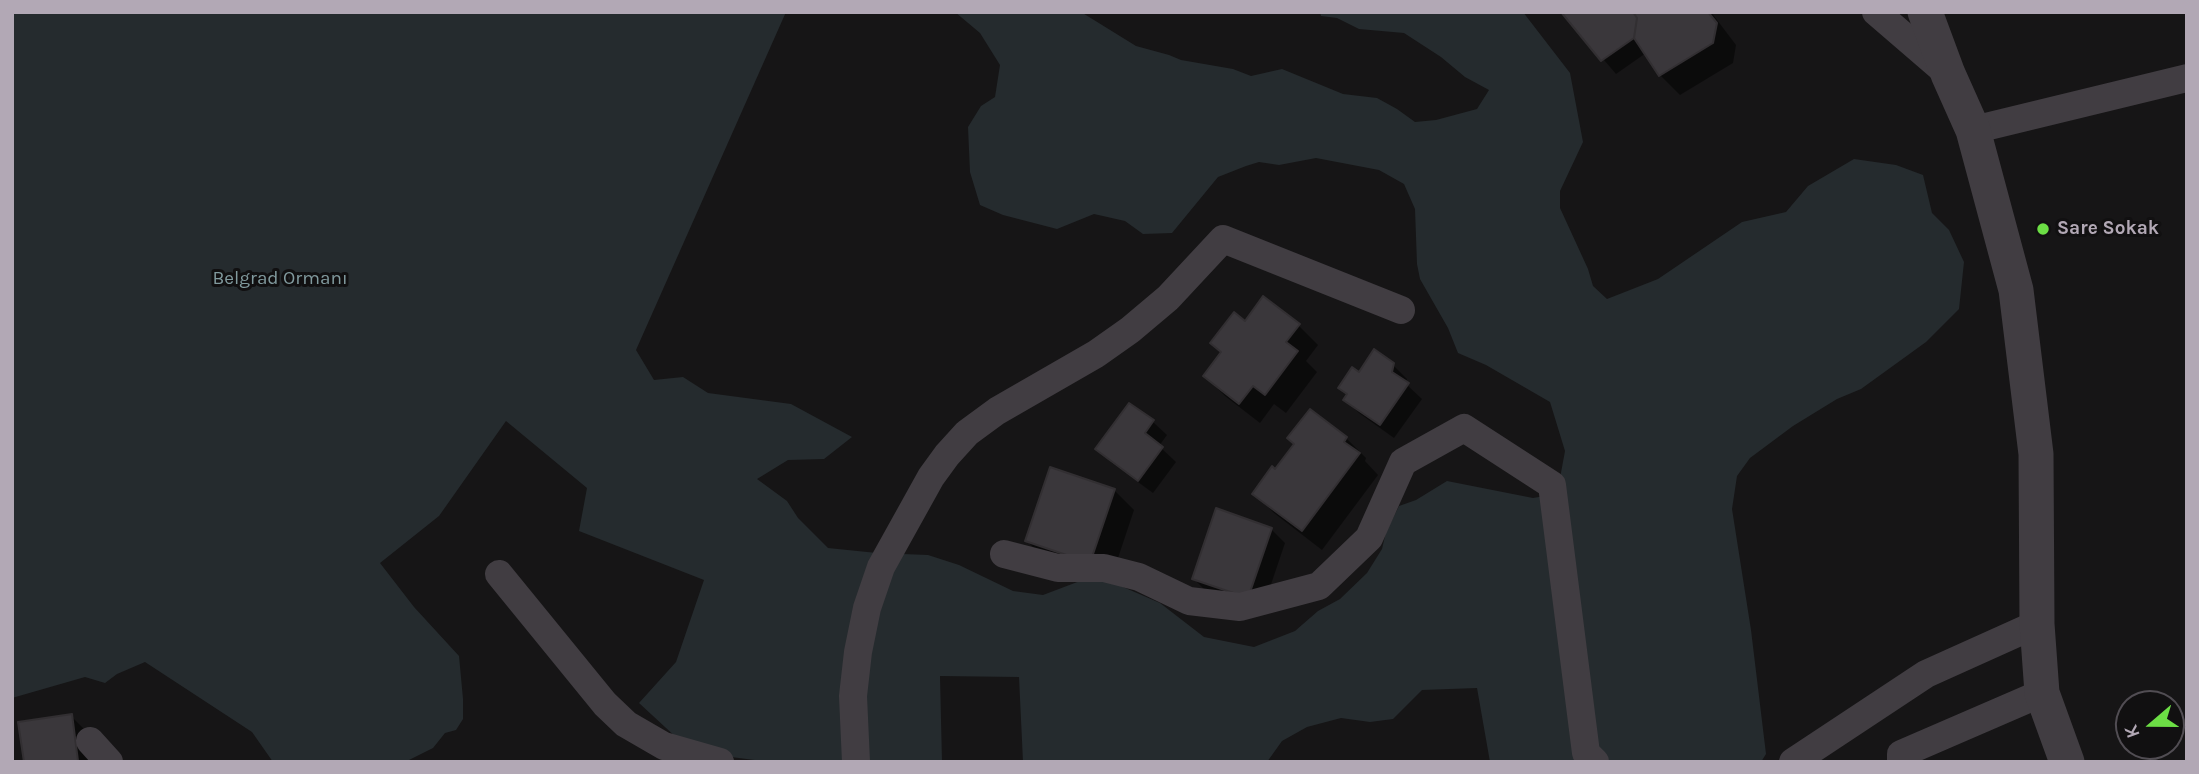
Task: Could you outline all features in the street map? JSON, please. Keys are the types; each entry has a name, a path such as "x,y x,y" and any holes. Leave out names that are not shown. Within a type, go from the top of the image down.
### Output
{"street":[{"path":"1876,12 1948,74"},
{"path":"1925,12 1973,130 2016,290 2036,454 2037,624 2042,693 2067,762"},
{"path":"1973,130 2187,78"},
{"path":"856,762 853,696 867,608 881,567 931,477 967,433 997,411 1096,354 1130,330 1168,298 1223,239 1401,310"},
{"path":"1004,554 1058,568 1104,568 1139,577 1189,601 1240,607 1319,586 1369,538 1403,461 1464,428 1552,485 1586,753 1595,762"},
{"path":"499,574 605,704 626,724 664,746 720,762"},
{"path":"1793,762 1926,674 2037,624"},
{"path":"1901,762 1901,754 2042,693"},
{"path":"90,741 109,762"}],"green space":[{"name":"Belgrad Ormanı","path":"12,12 786,12 636,350 654,380 683,377 708,393 791,404 852,437 824,459 788,460 757,479 787,501 798,518 828,548 928,555 959,565 1013,591 1043,595 1080,581 1100,577 1160,603 1204,637 1254,647 1295,631 1318,611 1340,599 1367,573 1382,549 1386,532 1399,506 1416,500 1447,481 1533,498 1562,493 1560,478 1565,451 1550,402 1486,365 1458,353 1448,328 1420,279 1415,209 1404,184 1379,170 1316,158 1279,165 1259,162 1218,177 1172,233 1143,234 1125,221 1094,214 1057,229 1003,215 980,205 970,172 968,127 981,106 995,97 1000,65 980,33 955,12 1081,12 1136,46 1181,60 1233,69 1251,76 1282,69 1343,94 1377,98 1415,122 1436,120 1477,109 1489,90 1465,77 1441,57 1404,33 1359,29 1337,18 1321,16 1320,12 1523,12 1570,73 1583,142 1560,191 1560,208 1593,286 1607,299 1658,279 1742,222 1786,212 1808,186 1854,159 1896,165 1923,175 1932,213 1949,230 1964,262 1959,309 1926,342 1861,389 1837,399 1793,426 1750,458 1737,476 1732,509 1751,630 1766,754 1761,762 1490,762 1477,688 1422,690 1393,719 1370,722 1341,718 1307,727 1282,741 1267,762 1023,762 1019,677 940,676 942,762 770,762 692,752 639,703 676,662 704,580 579,531 587,488 506,421 439,516 380,563 414,607 459,656 463,719 456,730 445,733 433,748 405,762 273,762 252,732 145,662 117,674 105,683 85,677 12,698"}],"building":[{"path":"1561,12 1633,12 1637,18 1634,38 1601,61"},
{"path":"1633,12 1708,12 1717,23 1713,43 1659,76 1634,38 1637,18"},
{"path":"1263,296 1300,324 1286,342 1298,351 1265,395 1253,386 1239,404 1203,376 1221,352 1210,343 1234,312 1245,321"},
{"path":"1374,349 1394,363 1392,372 1409,383 1380,425 1343,400 1347,394 1338,388 1352,367 1359,372"},
{"path":"1129,403 1154,420 1145,433 1163,447 1138,481 1095,449"},
{"path":"1310,409 1347,437 1344,442 1360,453 1302,531 1252,494 1272,466 1275,469 1294,444 1287,438"},
{"path":"1050,467 1115,489 1090,563 1025,541"},
{"path":"1216,508 1272,528 1248,598 1192,579"},
{"path":"72,714 78,761 24,762 18,722"}],"place":[{"name":"Sare Sokak","path":"2043,229"}]}
